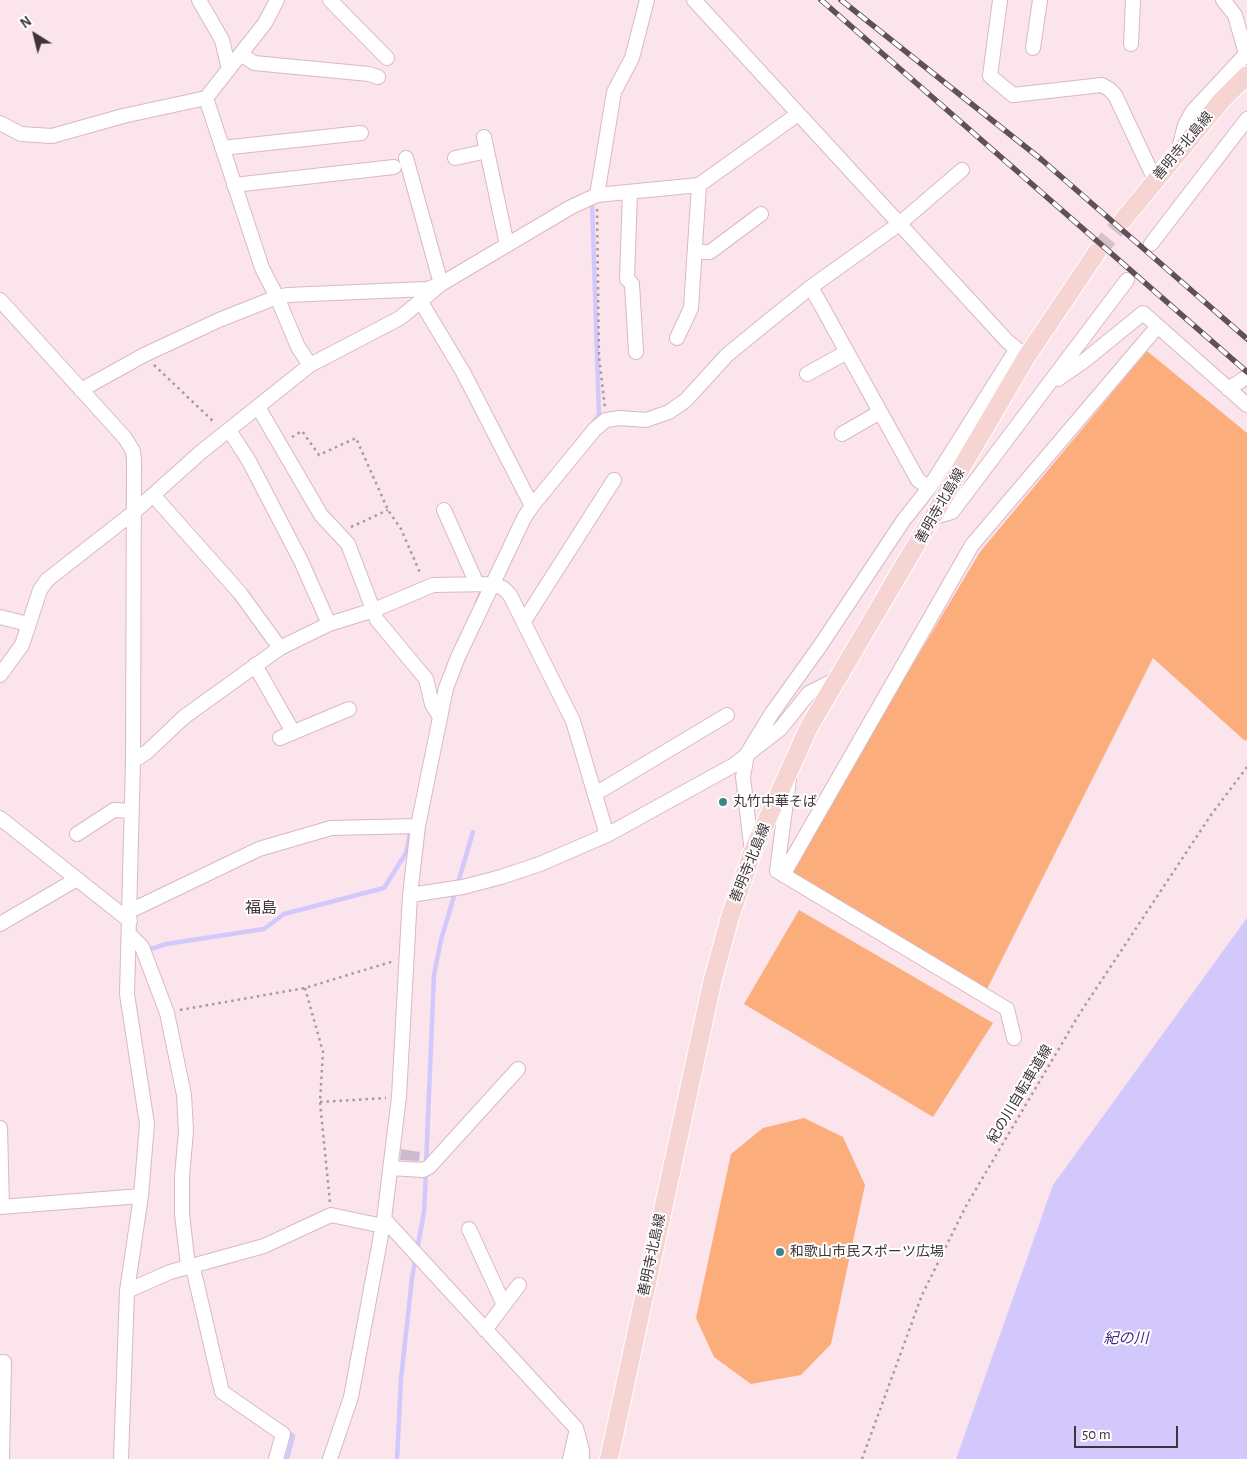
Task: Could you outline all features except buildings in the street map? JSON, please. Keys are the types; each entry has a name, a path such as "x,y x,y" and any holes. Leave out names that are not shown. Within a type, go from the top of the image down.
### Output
{"main road":[{"name":"善明寺北島線","path":"1123,220 1222,100 1247,76"},
{"name":"善明寺北島線","path":"609,1459 712,983 730,916 752,853 809,727 934,518 1021,353 1097,252"}],"street":[{"path":"330,0 387,58"},
{"path":"593,197 614,92 632,58 647,0"},
{"path":"694,0 899,224 1021,353 772,713 748,754 743,777 752,853"},
{"path":"1000,0 990,76 1013,95 1102,85 1109,89 1115,95 1155,180"},
{"path":"1033,48 1040,0"},
{"path":"1131,44 1133,0"},
{"path":"1178,153 1185,125 1192,112 1247,54 1235,15 1223,0"},
{"path":"202,1 222,40 229,69"},
{"path":"0,123 21,134 52,136 122,116 206,98 265,23 275,1"},
{"path":"241,54 254,63 369,74 378,77"},
{"path":"206,98 262,268 277,297 298,347 310,365"},
{"path":"82,390 144,355 219,320 277,297 427,289 440,284 593,197 699,186 798,114"},
{"path":"1151,244 1247,119"},
{"path":"222,148 361,133"},
{"path":"484,136 506,245"},
{"path":"455,158 487,151"},
{"path":"406,158 440,284"},
{"path":"234,185 394,168"},
{"path":"330,1459 351,1397 383,1222 399,1097 414,826 436,711 484,584 532,506 595,429 606,420 620,418 646,420 670,412 686,400 727,355 810,287 899,224 962,170"},
{"path":"677,338 691,308 699,186"},
{"path":"630,192 627,279 632,284 636,352"},
{"path":"695,252 710,252 761,214"},
{"path":"934,518 952,512 1127,280"},
{"path":"0,675 6,657 22,645 40,590 47,580 134,512 227,431 310,365 379,330 421,302 440,284"},
{"path":"810,287 918,480 929,488"},
{"path":"0,300 125,438 133,451 133,761 127,994 147,1124 141,1196 127,1291 121,1459"},
{"path":"421,302 463,372 532,506"},
{"path":"1047,386 1084,361 1143,312 1247,406"},
{"path":"783,875 972,545 1158,326"},
{"path":"807,374 847,352"},
{"path":"1228,389 1247,377"},
{"path":"258,407 321,514 348,544 377,620 426,679 436,711"},
{"path":"842,434 880,412"},
{"path":"227,431 249,461 301,561 329,624"},
{"path":"524,621 614,480"},
{"path":"153,495 240,592 280,648"},
{"path":"444,510 484,584"},
{"path":"133,761 147,752 184,717 280,648 329,624 374,610 433,585 484,584 503,588 510,595 573,720 607,835"},
{"path":"0,617 28,624"},
{"path":"256,665 293,732"},
{"path":"410,896 457,888 540,864 607,835 734,765 780,729 810,693 838,678"},
{"path":"280,738 349,709"},
{"path":"596,794 727,715"},
{"path":"790,769 777,871 1008,1009 1014,1038"},
{"path":"77,834 114,810 132,811"},
{"path":"0,818 130,922 144,950 167,1013 184,1095 186,1131 182,1176 182,1214 188,1266 194,1272 222,1392 283,1434 276,1459"},
{"path":"130,922 259,849 331,828 414,826"},
{"path":"0,924 77,880"},
{"path":"390,1168 426,1169 518,1069"},
{"path":"0,1128 1,1207 141,1196"},
{"path":"127,1291 188,1266 264,1246 331,1215 383,1222 416,1255 576,1428 582,1450 582,1459"},
{"path":"469,1228 504,1305"},
{"path":"485,1330 519,1285"},
{"path":"0,1362 4,1362 1,1429 2,1459"},
{"path":"570,1459 576,1428"}],"path":[{"path":"593,197 599,357 606,420"},
{"path":"144,355 227,431"},
{"path":"280,445 302,431 319,455 356,438 388,510 401,529 427,588"},
{"path":"338,532 388,510"},
{"name":"紀の川自転車道線","path":"862,1459 922,1295 966,1206 1080,1013 1211,815 1247,767"},
{"path":"167,1013 305,988 406,957"},
{"path":"305,988 323,1052 320,1102 331,1215"},
{"path":"320,1102 399,1097"}],"shaded area":[{"path":"1147,351 1247,433 1247,739 1245,741 1153,658 987,989 788,873 980,552"},
{"path":"799,910 993,1023 933,1117 744,1004"},
{"name":"和歌山市民スポーツ広場","path":"804,1118 843,1137 865,1185 831,1344 801,1375 751,1384 714,1357 696,1318 731,1154 763,1128"}],"water":[{"name":"紀の川","path":"1247,918 1247,1459 956,1459 1053,1185"}],"waterway":[{"path":"592,201 599,415 593,423"},
{"path":"477,602 484,586"},
{"path":"145,951 166,944 264,929 284,914 384,888 406,853 411,829"},
{"path":"426,1165 434,975 441,940 473,832"},
{"path":"397,1459 401,1379 412,1278 424,1212 426,1172"},
{"path":"286,1431 293,1436 287,1459"}],"tunnel":[{"path":"1097,252 1123,220"}],"railway":[{"path":"821,0 1247,372"},
{"path":"841,0 1042,160 1247,339"}],"place":[{"name":"丸竹中華そば","path":"723,802"},
{"name":"和歌山市民スポーツ広場","path":"780,1252"}],"district":[{"name":"福島","path":"261,908"}]}
